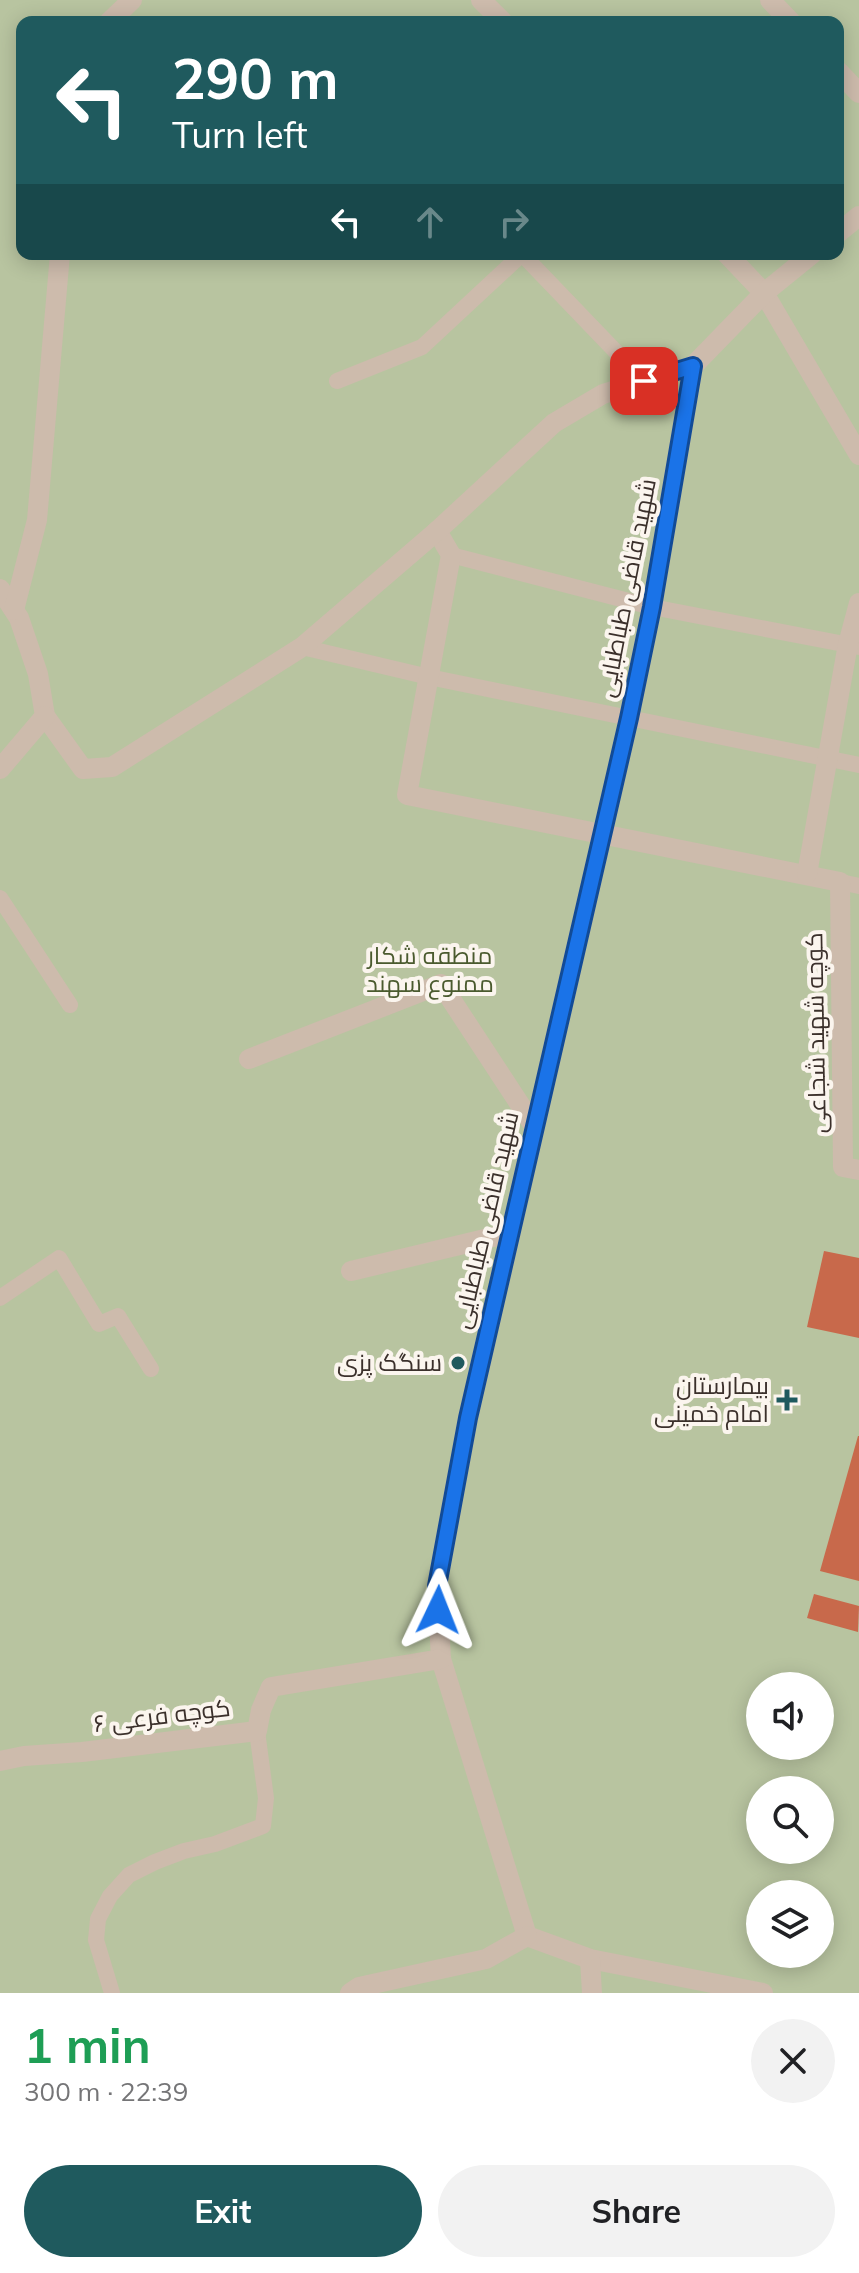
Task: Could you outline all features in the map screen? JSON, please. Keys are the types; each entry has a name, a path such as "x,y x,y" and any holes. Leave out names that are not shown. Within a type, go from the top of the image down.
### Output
{"street":[{"path":"115,16 132,0"},
{"path":"481,0 497,16"},
{"path":"770,0 785,16"},
{"path":"844,77 859,93"},
{"path":"14,610 37,520 59,260"},
{"path":"733,260 764,293 859,455"},
{"path":"0,589 19,618 38,674 45,716 83,769 112,767 302,647 437,531 554,423 603,394 693,366 764,293 805,260"},
{"name":"شهید قاضی طباطبایی","path":"527,1936 441,1659 437,1586 468,1418 629,718 652,607 693,366"},
{"path":"437,531 451,555 407,795 850,884"},
{"path":"807,874 828,758 854,646 859,603"},
{"path":"0,769 45,716"},
{"name":"کوچه شهید شجاعی","path":"850,884 843,1167 859,1170"},
{"path":"249,1059 441,984 534,1126"},
{"path":"351,1271 510,1233"},
{"name":"کوچه فرعی ۶","path":"0,1761 257,1731 261,1710 271,1687 441,1659"},
{"path":"350,1993 359,1987 486,1959 527,1936 590,1959 763,1993"},
{"path":"590,1959 592,1993"}],"lane":[{"path":"337,381 422,347 516,260"},
{"path":"528,260 644,381"},
{"path":"451,555 652,607 854,646"},
{"path":"302,647 429,677 859,765"},
{"path":"0,898 70,1005"},
{"path":"0,1298 59,1258 99,1324 118,1316 151,1369"},
{"path":"112,1993 96,1940 98,1919 110,1896 129,1875 170,1856 263,1826 266,1798 257,1731"}],"green space":[{"name":"منطقه شکار ممنوع سهند","path":"0,0 859,0 859,1993 0,1993"}],"building":[{"path":"824,1251 859,1258 859,1338 807,1327"},
{"path":"859,1436 859,1581 820,1571"},
{"path":"814,1594 859,1606 858,1632 807,1618"}],"place":[{"name":"سنگک پزی","path":"458,1363"},
{"name":"بیمارستان امام خمینی","path":"787,1400"}],"route":[{"path":"438,1610 437,1586 468,1418 629,718 652,607 693,366 644,381"}]}
